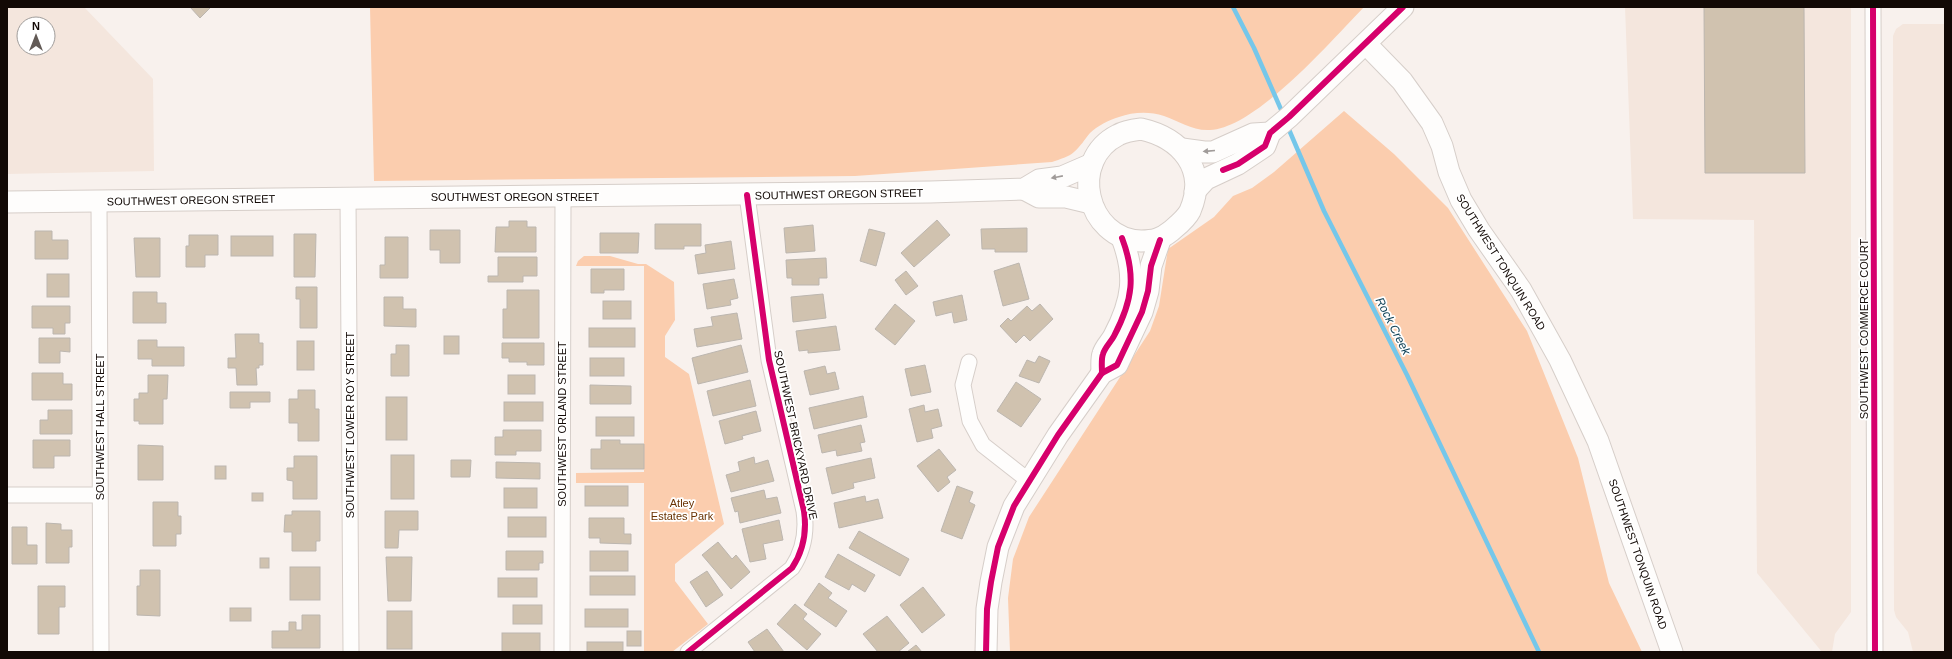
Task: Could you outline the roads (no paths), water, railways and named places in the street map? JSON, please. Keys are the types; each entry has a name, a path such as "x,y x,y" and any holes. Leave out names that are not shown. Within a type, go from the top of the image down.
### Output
{"main road":[{"path":"1195,191 1206,180 1238,164 1265,146 1270,133 1289,117 1403,7"},
{"name":"SOUTHWEST TONQUIN ROAD","path":"1366,44 1402,81 1432,123 1442,146 1448,172 1461,200 1479,230 1521,290 1560,360 1598,441 1672,652"},
{"path":"986,652 987,608 998,547 1014,506 1029,481 1102,373 1117,365 1132,336 1144,307 1150,281 1150,266 1160,240 1189,213 1195,191 1192,169 1188,158 1182,149 1157,132 1141,129 1117,135 1102,148 1092,164 1088,190 1091,203 1102,222 1122,238 1132,240 1160,240"},
{"path":"1182,149 1213,152 1253,134 1270,133"},
{"name":"SOUTHWEST OREGON STREET","path":"1024,189 1038,180 1062,176 1092,164"},
{"name":"SOUTHWEST OREGON STREET","path":"7,202 747,195 1024,189 1039,197 1066,197 1091,203"},
{"path":"1102,373 1103,354 1114,336 1123,316 1132,280 1128,253 1122,238"}],"street":[{"name":"SOUTHWEST COMMERCE COURT","path":"1873,7 1875,651"},
{"name":"SOUTHWEST BRICKYARD DRIVE","path":"688,652 792,568 799,558 805,536 804,511 769,360 747,195"},
{"name":"SOUTHWEST ORLAND STREET","path":"562,652 563,197"},
{"name":"SOUTHWEST LOWER ROY STREET","path":"348,198 351,652"},
{"name":"SOUTHWEST HALL STREET","path":"99,202 101,652"},
{"path":"970,362 963,385 970,421 983,445 1029,481"},
{"path":"7,495 100,495"}],"waterway":[{"name":"Rock Creek","path":"1233,7 1254,48 1283,114"},
{"name":"Rock Creek","path":"1287,125 1324,211 1407,375 1539,652"}],"park label":[{"name":"Atley Estates Park","path":"682,509"}]}
